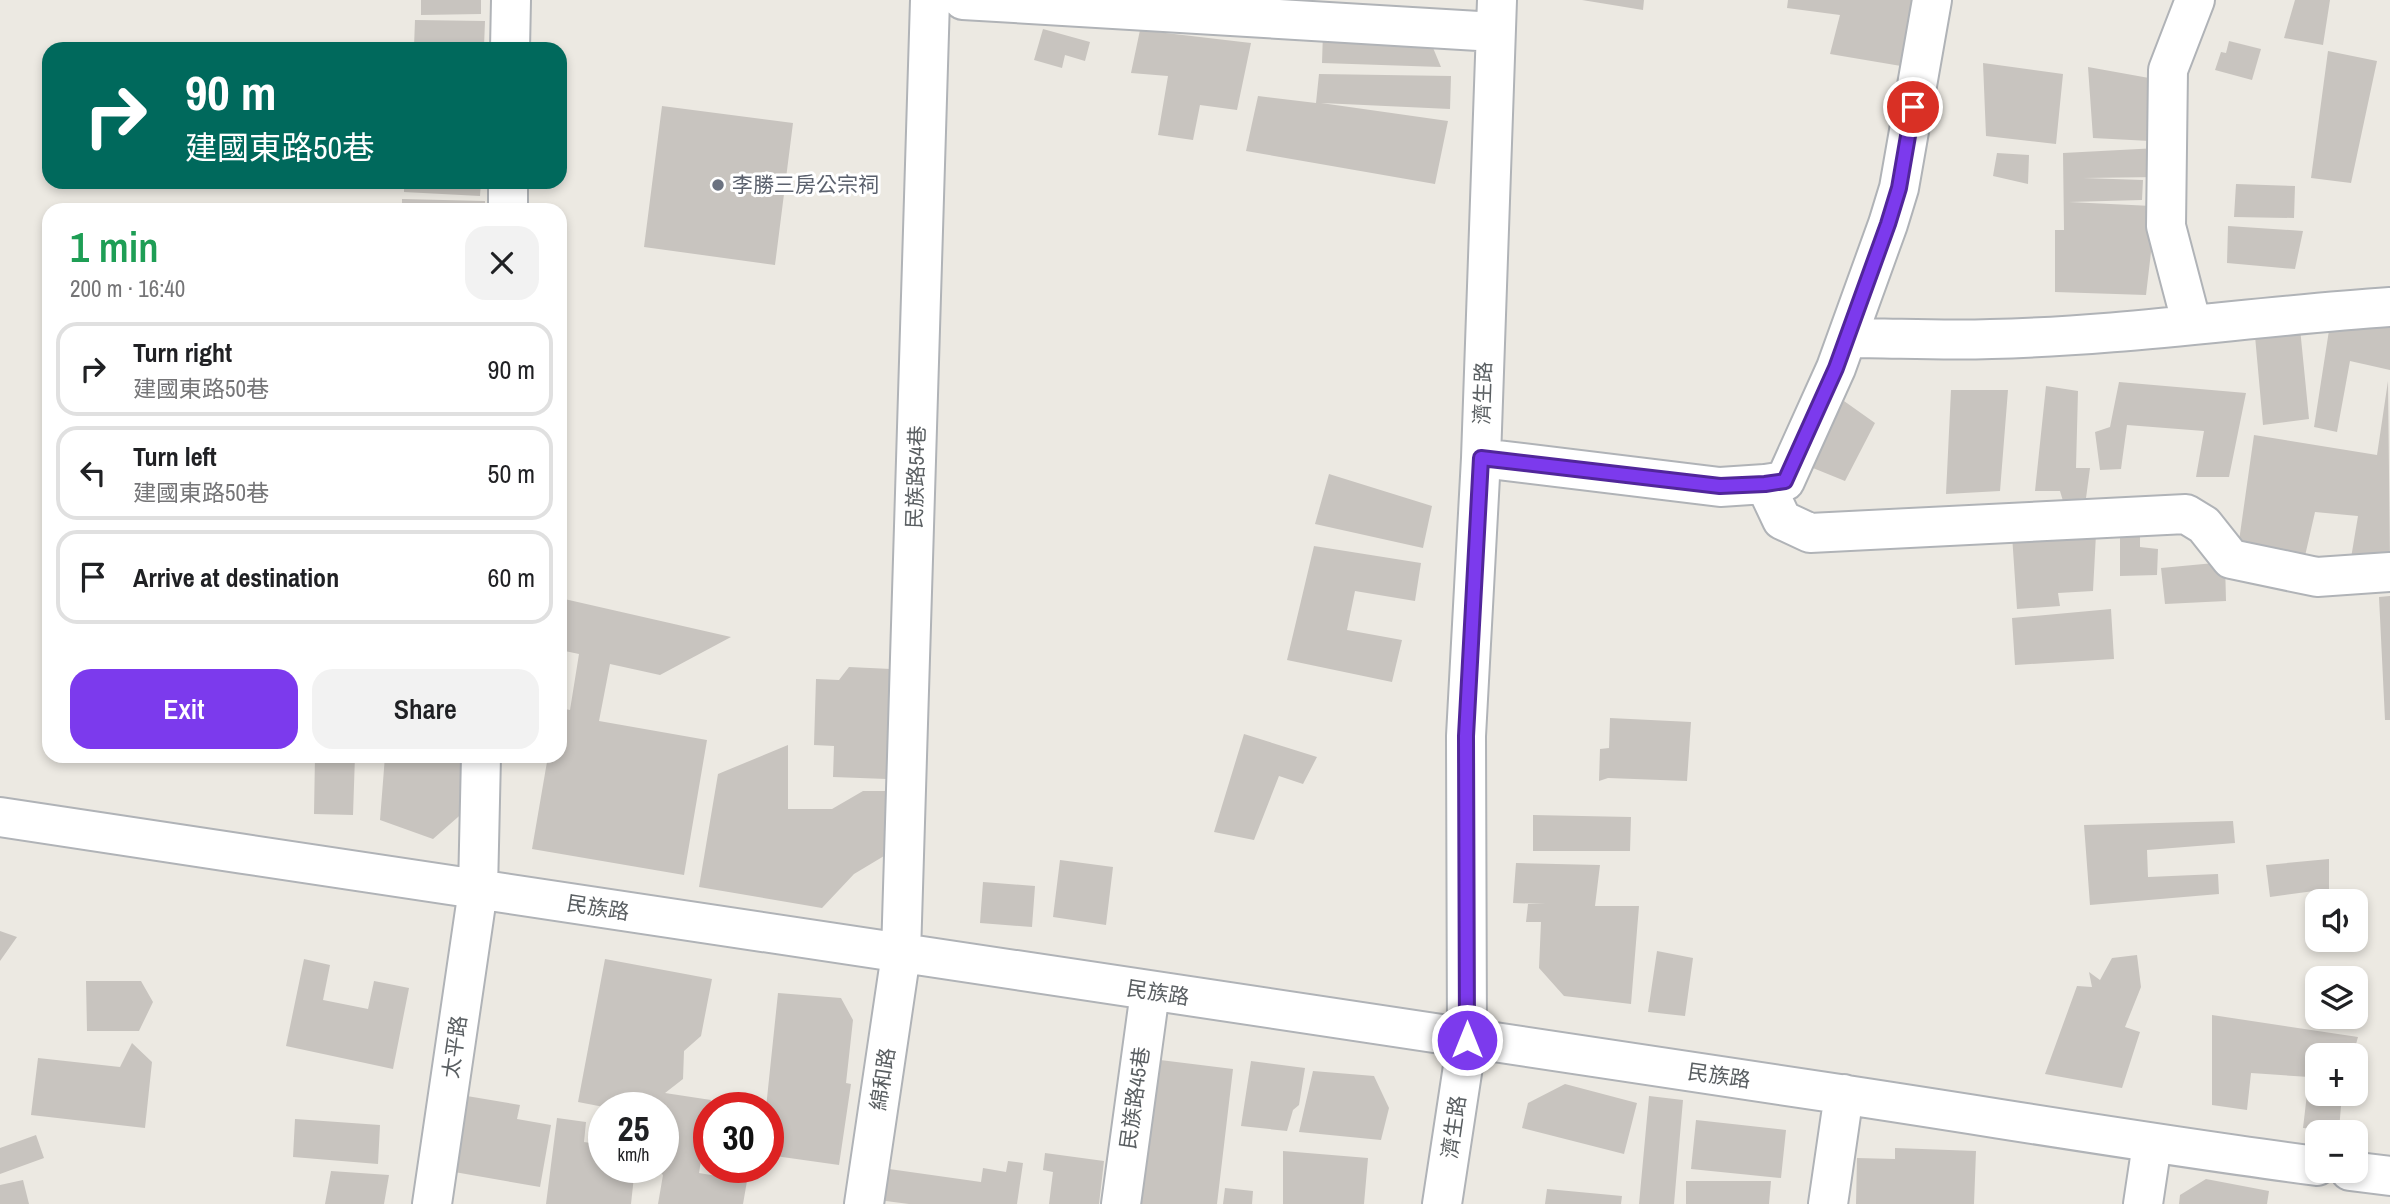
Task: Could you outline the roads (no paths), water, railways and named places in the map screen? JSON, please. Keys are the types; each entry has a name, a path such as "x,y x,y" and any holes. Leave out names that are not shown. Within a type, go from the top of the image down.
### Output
{"street":[{"path":"510,42 511,0"},
{"name":"民族路54巷","path":"901,954 930,0"},
{"path":"963,0 1496,16"},
{"path":"1481,458 1720,486 1785,481 1847,338 1899,188 1932,0"},
{"path":"2192,325 2166,226 2168,69 2195,0"},
{"name":"濟生路","path":"1442,1204 1467,1040 1466,736 1481,458 1496,16"},
{"path":"1847,338 1991,339 2192,325 2308,312 2390,307"},
{"path":"1765,484 1782,520 1810,533 2186,514 2204,525 2231,559 2317,578 2390,572"},
{"name":"太平路","path":"432,1204 478,890 481,763"},
{"name":"民族路","path":"0,817 1467,1040 1844,1094 2152,1144 2305,1164"},
{"name":"綿和路","path":"864,1204 901,954"},
{"name":"民族路45巷","path":"1121,1204 1150,992"},
{"path":"1828,1204 1844,1094"},
{"path":"2143,1204 2152,1144"},
{"path":"2368,1173 2390,1176"}],"place":[{"name":"李勝三房公宗祠","path":"718,185"}]}
